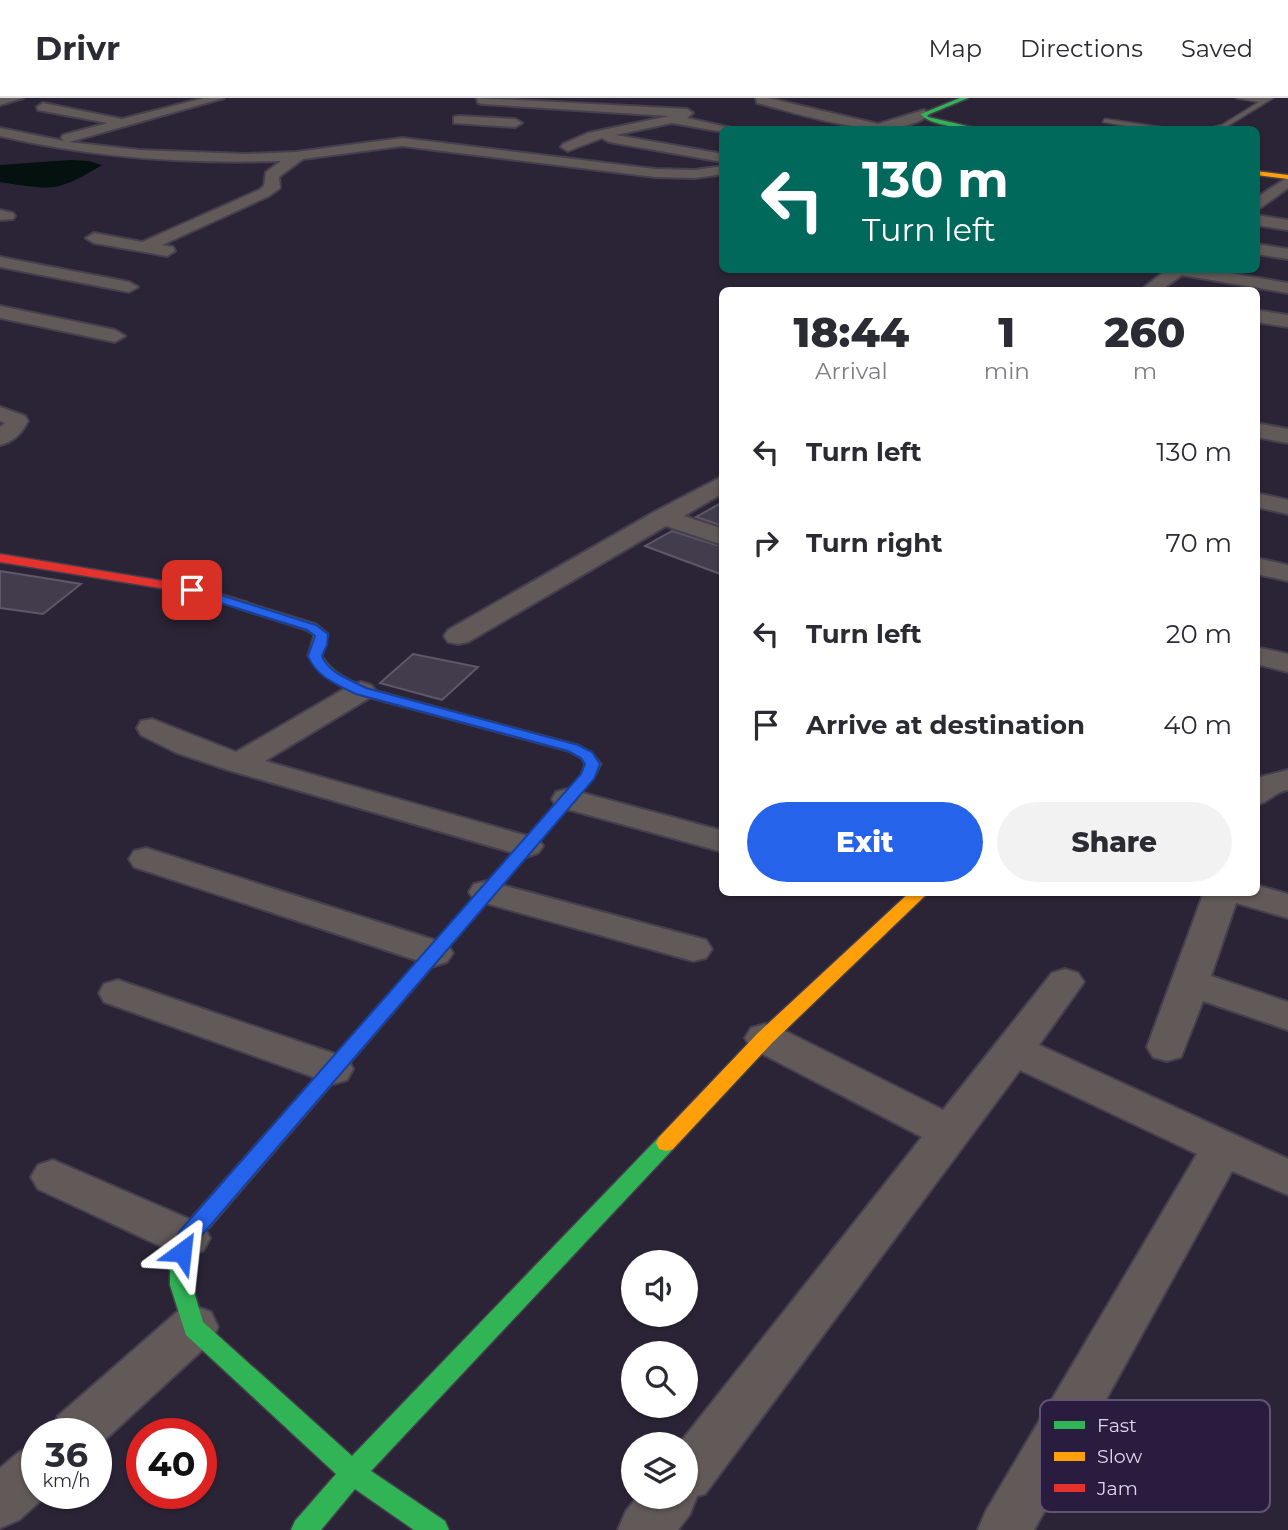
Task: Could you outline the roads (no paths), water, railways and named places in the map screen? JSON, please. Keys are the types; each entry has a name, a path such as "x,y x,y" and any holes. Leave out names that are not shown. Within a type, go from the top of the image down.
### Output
{"street":[{"path":"0,100 17,98"},
{"path":"50,143 218,98"},
{"path":"885,126 965,98"},
{"path":"414,142 459,120 483,99 687,113 672,119 593,136 568,147"},
{"path":"761,100 863,126"},
{"path":"43,107 158,128"},
{"path":"924,114 926,118 963,126"},
{"path":"672,119 719,127"},
{"path":"459,120 528,124"},
{"path":"0,132 50,143 197,157 300,155 378,143 414,142 654,173 695,174 719,171"},
{"path":"0,142 17,136"},
{"path":"593,136 719,157"},
{"path":"144,247 264,193 272,188 271,175 300,155"},
{"path":"1260,174 1288,179"},
{"path":"1262,201 1288,179"},
{"path":"1262,201 1288,200"},
{"path":"1260,221 1288,225"},
{"path":"94,238 176,253"},
{"path":"47,270 116,242"},
{"path":"1260,250 1288,254"},
{"path":"0,262 129,287"},
{"path":"1154,287 1173,273"},
{"path":"1202,273 1288,288"},
{"path":"0,312 115,336"},
{"path":"1260,317 1288,321"},
{"path":"0,413 17,421 15,427 0,438"},
{"path":"1260,431 1288,436"},
{"path":"458,636 719,485"},
{"path":"1260,501 1288,507"},
{"path":"663,517 719,536"},
{"path":"0,558 121,576 192,590 311,627 321,634 315,656 318,665 331,676 361,691 573,748 586,755 593,764 588,776 187,1238 178,1267 182,1297 194,1327 353,1473 436,1530"},
{"path":"1260,567 1288,573"},
{"path":"1260,656 1288,663"},
{"path":"240,763 361,691"},
{"path":"152,728 188,746 240,763 526,846"},
{"path":"1260,792 1271,782 1288,780"},
{"path":"568,799 719,841"},
{"path":"146,859 434,953"},
{"path":"487,892 693,949"},
{"path":"304,1530 353,1473 765,1038 917,896"},
{"path":"1167,1047 1222,896"},
{"path":"1254,896 1288,906"},
{"path":"698,1460 1065,982"},
{"path":"1190,984 1288,1016"},
{"path":"118,993 333,1069"},
{"path":"765,1038 950,1132"},
{"path":"1013,1050 1288,1178"},
{"path":"1079,1400 1223,1148"},
{"path":"53,1177 187,1238"},
{"path":"93,1418 194,1327"},
{"path":"1005,1530 1040,1469"},
{"path":"0,1502 21,1483"},
{"path":"645,1530 661,1509"}],"lane":[{"path":"1238,98 1267,100"},
{"path":"1224,126 1267,100"},
{"path":"1105,121 1139,126"}]}
